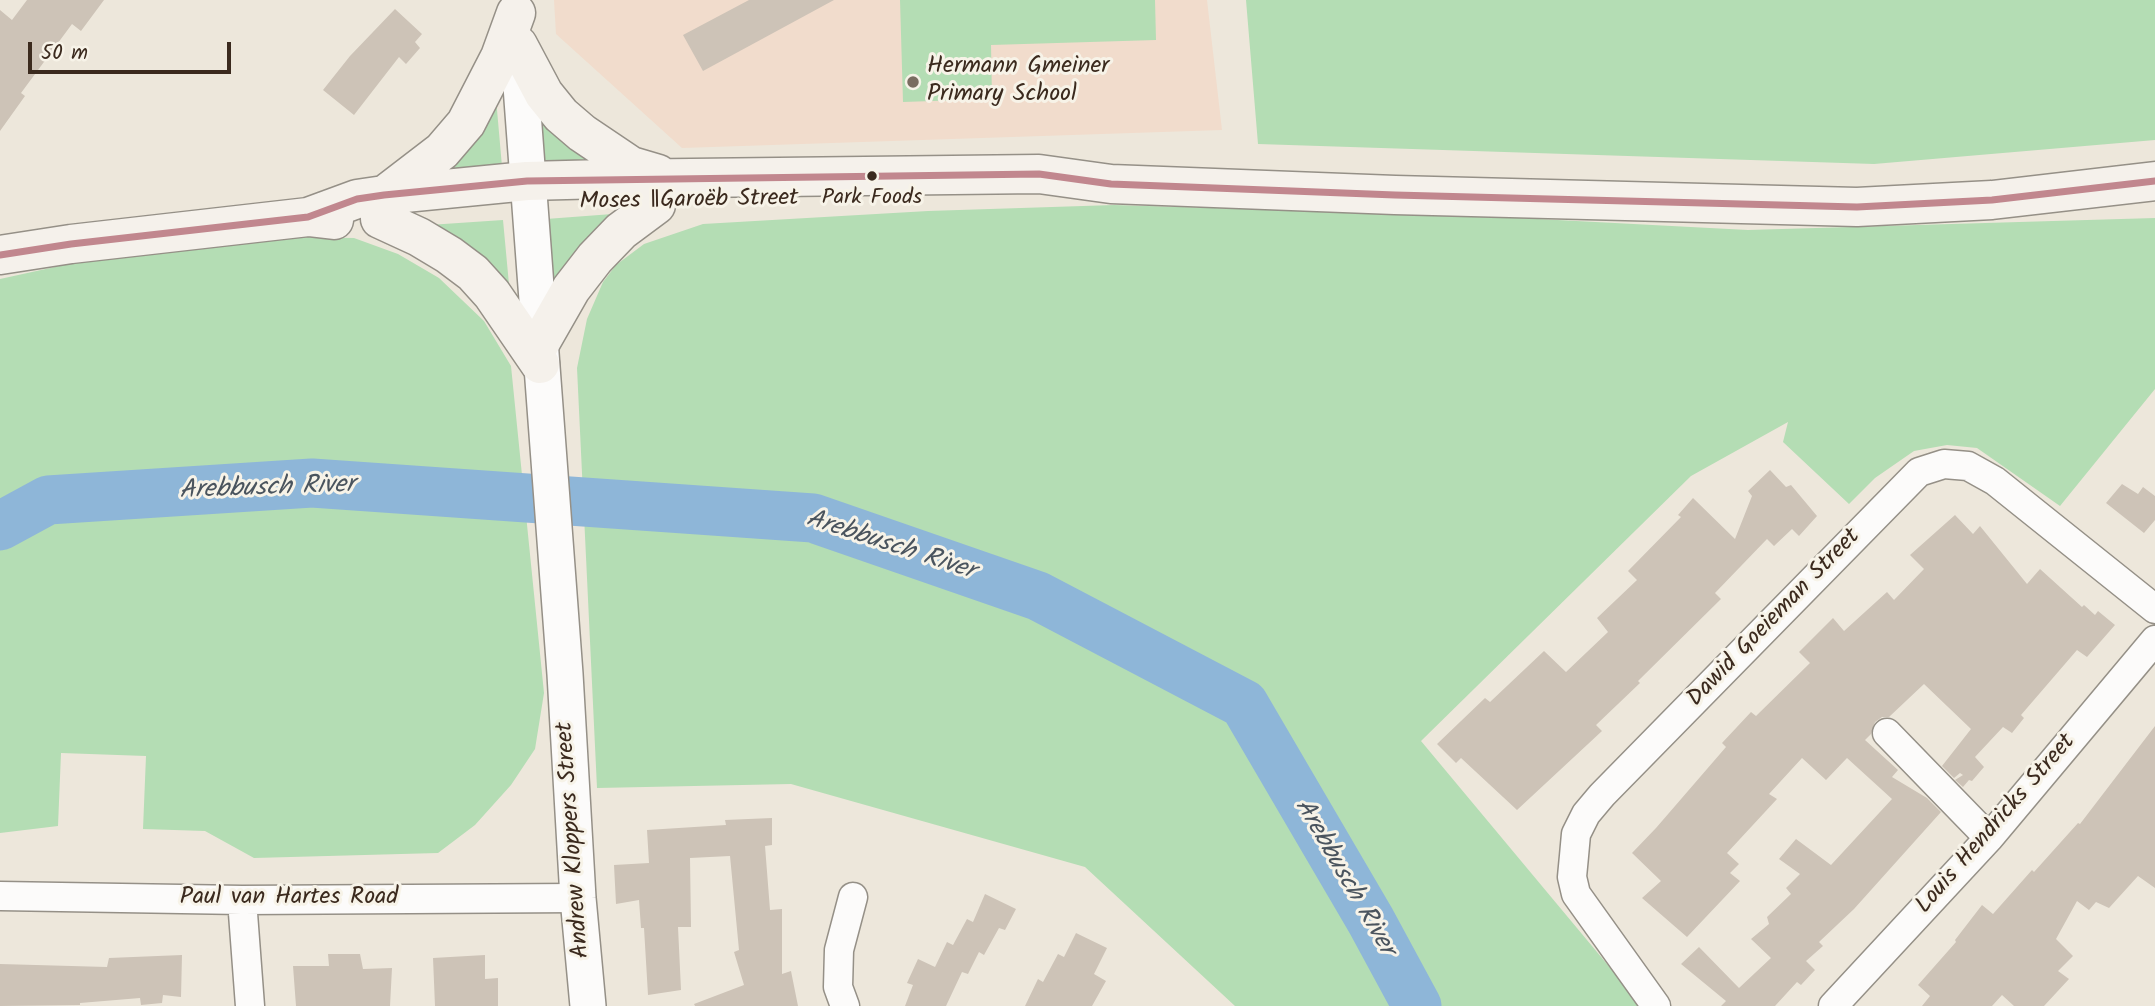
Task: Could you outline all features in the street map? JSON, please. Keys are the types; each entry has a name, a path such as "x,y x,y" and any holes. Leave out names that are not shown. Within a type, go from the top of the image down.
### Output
{"main road":[{"path":"516,19 544,93 582,133 664,192 595,258 571,289 540,355 473,273 419,237 382,207 442,151 467,123 516,19"},
{"name":"Moses ǁGaroëb Street","path":"0,255 71,244 308,217 357,200 382,207 528,193 664,192 1039,174 1111,184 1395,195 1857,207 1992,200 2155,181"}],"street":[{"path":"516,19 540,355"},
{"name":"Andrew Kloppers Street","path":"540,355 588,1006"},
{"name":"Dawid Goeieman Street","path":"1656,1006 1576,894 1572,877 1576,834 1586,814 1621,775 1919,472 1944,464 1968,466 1995,481 2155,609"},
{"name":"Louis Hendricks Street","path":"1833,1006 1989,838 2155,640"},
{"path":"1887,733 1989,838"},
{"name":"Paul van Hartes Road","path":"0,896 242,900 578,898"},
{"path":"845,1006 838,987 839,950 853,897"},
{"path":"242,900 250,1006"}],"shaded area":[{"name":"Hermann Gmeiner Primary School","path":"554,0 1207,0 1222,130 682,148 556,34"}],"green space":[{"path":"900,0 1155,0 1156,40 991,45 992,99 903,102"},
{"path":"1246,0 2155,0 2155,140 1874,164 1258,144"},
{"path":"495,87 503,178 421,183"},
{"path":"537,95 611,165 543,174"},
{"path":"1114,205 1481,216 1748,230 2155,218 2155,389 2060,506 1977,448 1947,445 1914,451 1875,478 1849,504 1783,442 1788,422 1691,476 1421,741 1642,1006 1235,1006 1085,867 791,784 597,788 577,368 587,319 603,282 616,265 644,244 703,224 928,211"},
{"path":"639,212 551,310 546,219"},
{"path":"503,220 511,306 414,226"},
{"path":"303,237 354,238 398,254 439,278 484,321 511,366 544,693 535,749 511,785 475,825 438,853 254,858 205,831 143,829 146,756 61,753 58,826 0,833 0,279 73,263"}],"building":[{"path":"27,0 104,0 81,31 72,24 21,93 25,96 0,131 0,10 12,20"},
{"path":"749,0 834,0 703,71 683,35"},
{"path":"395,9 422,34 415,42 420,48 406,64 399,57 354,115 323,90 350,56"},
{"path":"1770,470 1786,487 1791,485 1817,516 1799,536 1792,529 1774,546 1767,539 1715,593 1721,599 1596,725 1602,731 1517,810 1461,758 1456,763 1437,744 1485,698 1490,702 1544,651 1566,672 1608,632 1597,618 1637,580 1628,571 1681,517 1678,515 1693,498 1735,539 1752,496 1748,491"},
{"path":"2122,484 2138,494 2143,487 2155,496 2155,520 2144,533 2106,503"},
{"path":"1955,515 1973,534 1980,526 2027,584 2040,569 2082,607 2084,605 2095,615 2098,611 2115,625 2087,657 2077,650 2021,715 2024,718 2012,733 2003,727 1975,757 1984,767 1963,787 1955,780 1963,775 1960,773 1954,778 1942,766 1971,729 1924,684 1889,717 1882,717 1875,722 1871,734 1865,740 1898,770 1892,777 1927,798 1941,812 1854,909 1819,942 1823,946 1806,961 1815,970 1801,985 1797,982 1775,1006 1721,1006 1726,1001 1681,964 1699,947 1739,988 1771,958 1751,939 1769,924 1767,917 1791,894 1786,888 1800,874 1779,859 1796,839 1831,865 1892,799 1847,758 1826,780 1802,758 1769,794 1777,799 1727,853 1739,864 1730,873 1740,881 1687,937 1642,898 1661,881 1632,853 1726,747 1722,743 1751,712 1756,716 1810,663 1799,652 1833,618 1844,631 1887,592 1894,600 1924,569 1910,555"},
{"path":"2155,726 2155,888 2138,876 2109,908 2096,902 2089,910 2077,901 2056,939 2073,956 2058,971 2069,979 2044,1006 2014,1006 2002,995 1992,1006 1922,1006 1930,996 1918,985 1956,942 1982,905 1993,914 2032,870 2034,872 2078,823 2080,824"},
{"path":"772,818 772,845 765,846 770,910 782,909 782,974 791,971 798,1006 694,1004 744,985 734,952 739,950 730,856 690,858 691,927 678,927 681,990 648,995 644,928 641,928 639,900 616,904 614,865 649,863 647,830 726,825 725,820"},
{"path":"985,894 1016,909 1005,930 999,928 984,955 979,952 968,974 962,972 946,1006 905,1006 913,985 907,983 918,959 935,967 947,942 953,945 967,919 973,922"},
{"path":"1076,933 1107,948 1094,974 1106,981 1092,1006 1025,1006 1038,979 1043,982 1058,954 1064,957"},
{"path":"328,954 360,954 363,969 392,968 390,1006 296,1006 293,966 329,966"},
{"path":"182,955 181,997 163,995 162,1003 141,1005 140,998 80,1005 0,1006 0,964 107,967 109,958"},
{"path":"485,955 485,979 498,978 498,1006 435,1006 433,958"}],"waterway":[{"name":"Arebbusch River","path":"0,526 48,500 312,483 813,518 1038,596 1244,704 1371,921 1417,1006"}],"transit line":[{"path":"0,255 71,244 308,217 357,199 384,195 527,181 1039,174 1111,184 1395,195 1857,207 1992,200 2155,181"}],"place":[{"name":"Hermann Gmeiner Primary School","path":"913,82"},
{"name":"Park Foods","path":"872,176"}]}
